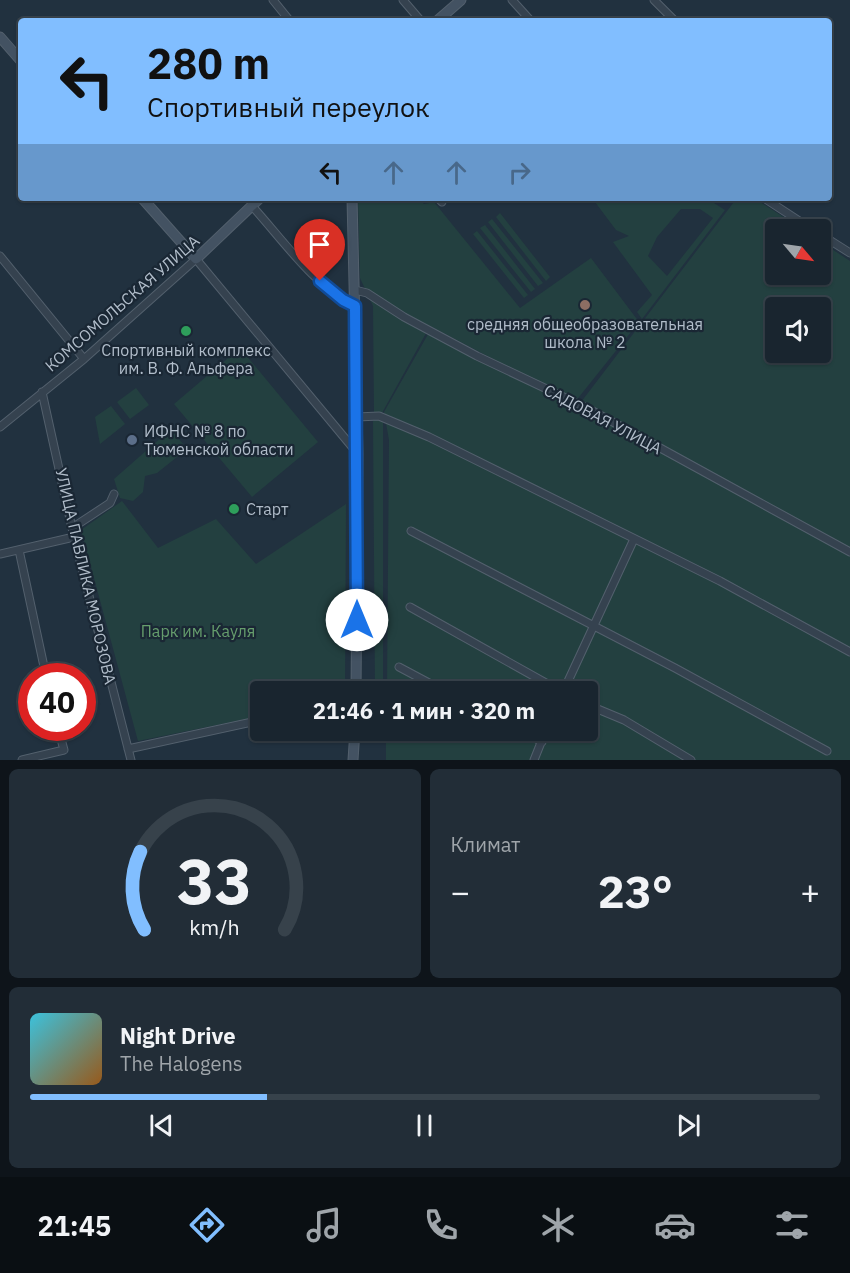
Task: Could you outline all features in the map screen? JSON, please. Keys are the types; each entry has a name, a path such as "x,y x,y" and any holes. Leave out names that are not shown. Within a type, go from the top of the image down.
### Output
{"street":[{"path":"273,0 288,18"},
{"path":"403,0 418,18"},
{"path":"440,18 461,0"},
{"path":"512,0 528,18"},
{"path":"654,0 672,18"},
{"path":"0,37 18,58"},
{"path":"145,201 196,259 357,454"},
{"name":"КОМСОМОЛЬСКАЯ УЛИЦА","path":"0,427 84,359 257,201"},
{"path":"352,201 357,417 356,681"},
{"path":"769,201 796,219"},
{"path":"252,206 320,281 343,300 355,306"},
{"path":"831,241 850,253"},
{"path":"0,256 84,359"},
{"name":"САДОВАЯ УЛИЦА","path":"355,290 367,293 404,317 477,356 589,409 850,552"},
{"name":"УЛИЦА ПАВЛИКА МОРОЗОВА","path":"42,392 74,537 131,760"},
{"path":"357,417 380,416 429,437 720,581 850,652"},
{"path":"72,528 110,503 114,494"},
{"path":"411,531 827,751"},
{"path":"0,554 74,537"},
{"path":"568,681 591,626 634,539"},
{"path":"19,550 43,663"},
{"path":"410,608 543,681"},
{"path":"399,667 425,681"},
{"path":"598,709 624,720 691,760"},
{"path":"128,750 250,722"},
{"path":"22,760 64,750 62,741"},
{"path":"353,760 354,741"},
{"path":"534,760 542,742"}],"green space":[{"path":"358,201 421,201 424,204 434,202 520,308 591,258 639,322 575,402 430,326 382,413 374,412 373,306 360,278"},
{"path":"594,201 711,201 725,210 642,319 637,312 652,295 613,242 629,236 616,230","holes":["681,209 700,209 713,218 667,276 648,256 657,237"]},
{"path":"735,201 759,201 787,219 765,219 765,285 831,285 831,249 850,261 850,760 386,760 386,741 598,741 598,681 387,681 389,440 384,412 431,329 578,406"},
{"path":"500,213 550,277 546,281 496,217"},
{"path":"492,219 543,283 538,286 488,222"},
{"path":"485,225 535,289 531,292 480,228"},
{"path":"477,231 528,295 524,298 473,234"},
{"path":"240,348 318,442 252,497 174,404"},
{"path":"136,388 149,405 130,419 117,402"},
{"path":"111,406 125,424 100,444 95,417"},
{"path":"373,420 383,420 383,681 375,681"},
{"path":"171,429 187,449 157,473 145,476 143,492 133,501 120,498 114,479"},
{"name":"Парк им. Кауля","path":"122,501 158,548 216,519 256,564 346,504 345,681 250,681 250,718 138,741 81,530"}],"place":[{"name":"средняя общеобразовательная школа № 2","path":"585,305"},
{"name":"Спортивный комплекс им. В. Ф. Альфера","path":"186,331"},
{"name":"ИФНС № 8 по Тюменской области","path":"132,440"},
{"name":"Старт","path":"234,509"}],"route":[{"path":"320,281 343,300 355,306 357,620"}]}
